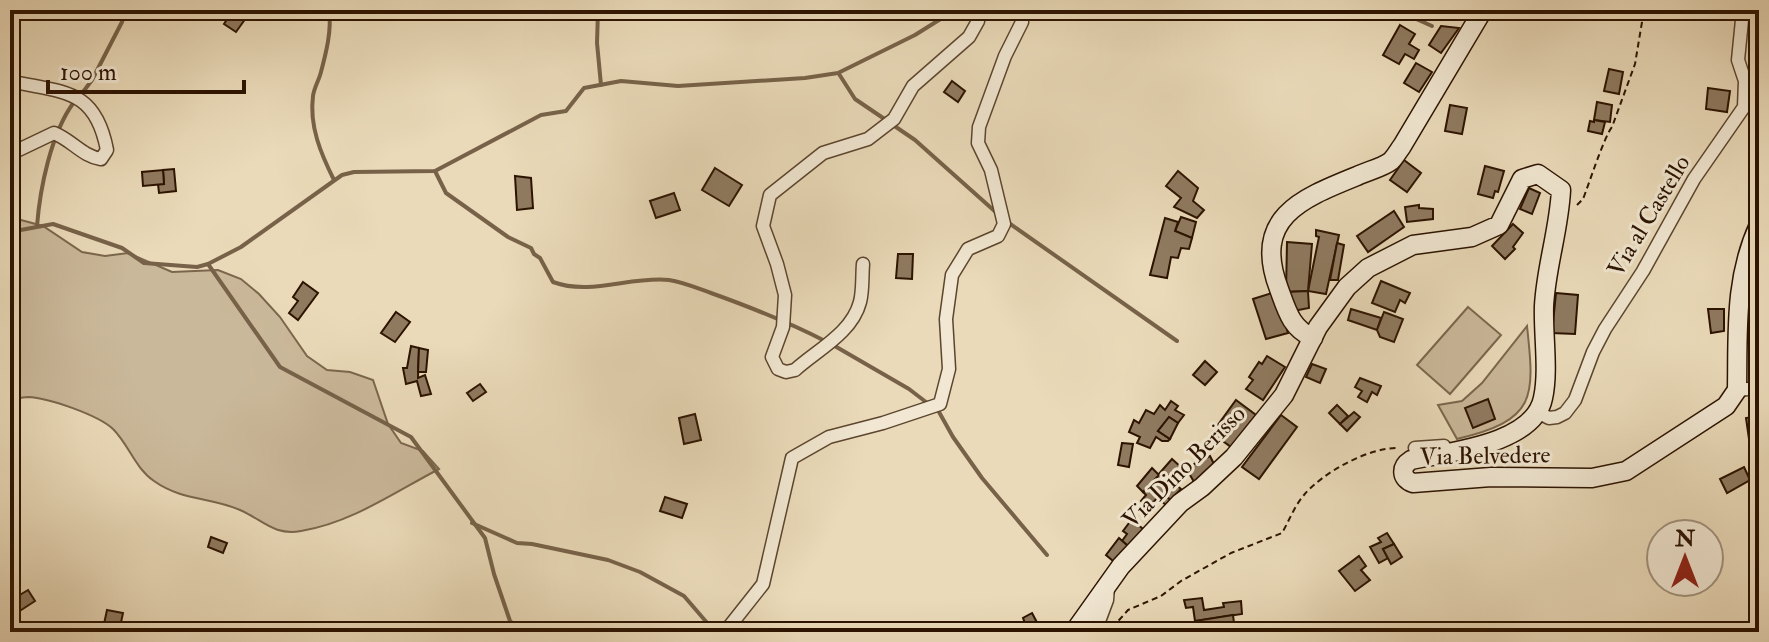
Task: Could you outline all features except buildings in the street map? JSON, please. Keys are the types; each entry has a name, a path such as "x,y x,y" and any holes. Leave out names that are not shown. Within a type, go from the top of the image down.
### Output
{"street":[{"path":"859,10 871,10"},
{"path":"863,264 860,302 854,316 838,335 795,370 786,372 778,369 772,357 783,327 785,295 763,226 770,195 823,153 868,139 894,119 913,86 969,37 978,21 974,10"},
{"path":"725,632 763,584 792,458 829,437 940,404 949,369 946,319 952,275 968,249 998,236 1004,224 991,170 978,143 979,127 1005,56 1022,22 1019,10"},
{"path":"1313,338 1301,332 1291,321 1273,273 1269,244 1280,222 1299,203 1390,162 1483,10"},
{"name":"Via al Castello","path":"1539,413 1549,418 1557,417 1565,413 1575,400 1605,329 1643,271 1694,179 1744,107 1745,81 1738,60 1743,10"},
{"path":"10,81 55,89 76,97 93,110 103,131 107,150 101,159 88,157 70,139 54,133 11,154"},
{"name":"Via Dino Berisso","path":"1074,632 1121,566 1180,503 1234,457 1284,395 1313,338 1347,287 1368,268 1413,245 1472,237 1499,225 1522,179 1538,174"},
{"name":"Via Belvedere","path":"1538,174 1561,190 1560,223 1544,301 1544,396 1539,413 1524,427 1489,443 1411,460 1403,469 1404,477 1413,483 1491,477 1592,478 1626,471 1726,406 1737,390"},
{"path":"1759,225 1741,275 1737,390 1759,388"},
{"path":"1415,448 1489,443"},
{"path":"1095,632 1107,600 1108,584"}],"path":[{"path":"1560,223 1583,199 1603,151 1607,133 1635,64 1644,10"},
{"path":"1108,632 1128,610 1161,596 1231,553 1282,533 1302,496 1322,477 1352,461 1389,448 1415,448"}],"shaded area":[{"path":"21,220 43,226 82,252 105,256 128,253 172,272 218,270 241,279 280,317 307,356 327,370 350,372 373,380 388,424 401,443 423,451 439,469 372,506 337,521 301,531 283,531 229,506 186,496 154,481 142,470 113,429 96,418 48,400 26,397 10,400 10,223"},
{"path":"1468,307 1501,335 1450,394 1417,365"},
{"path":"1527,326 1531,372 1525,403 1502,424 1457,439 1438,405 1462,401 1482,383"}],"waterway":[{"path":"80,96 92,80 122,22 125,10"},
{"path":"329,10 328,41 312,107 317,140 334,180"},
{"path":"598,10 601,85"},
{"path":"10,232 53,224 122,248 144,263 197,267 241,247 342,175 354,172 435,171 541,115 566,111 584,88 621,81 678,86 838,73 915,35 955,10"},
{"path":"1174,10 1192,10"},
{"path":"1396,10 1432,26"},
{"path":"839,74 855,99 886,120"},
{"path":"37,226 48,161 59,129 74,102"},
{"path":"893,125 915,140 999,215"},
{"path":"435,171 446,193 508,237 531,248 553,282 582,287 674,281 754,309 825,341"},
{"path":"1006,221 1177,341"},
{"path":"208,264 280,367 411,437 485,538 510,621 521,632"},
{"path":"833,345 909,389 939,412 982,478 1047,555"},
{"path":"472,523 517,543 608,560 640,572 684,596 715,632"}]}
